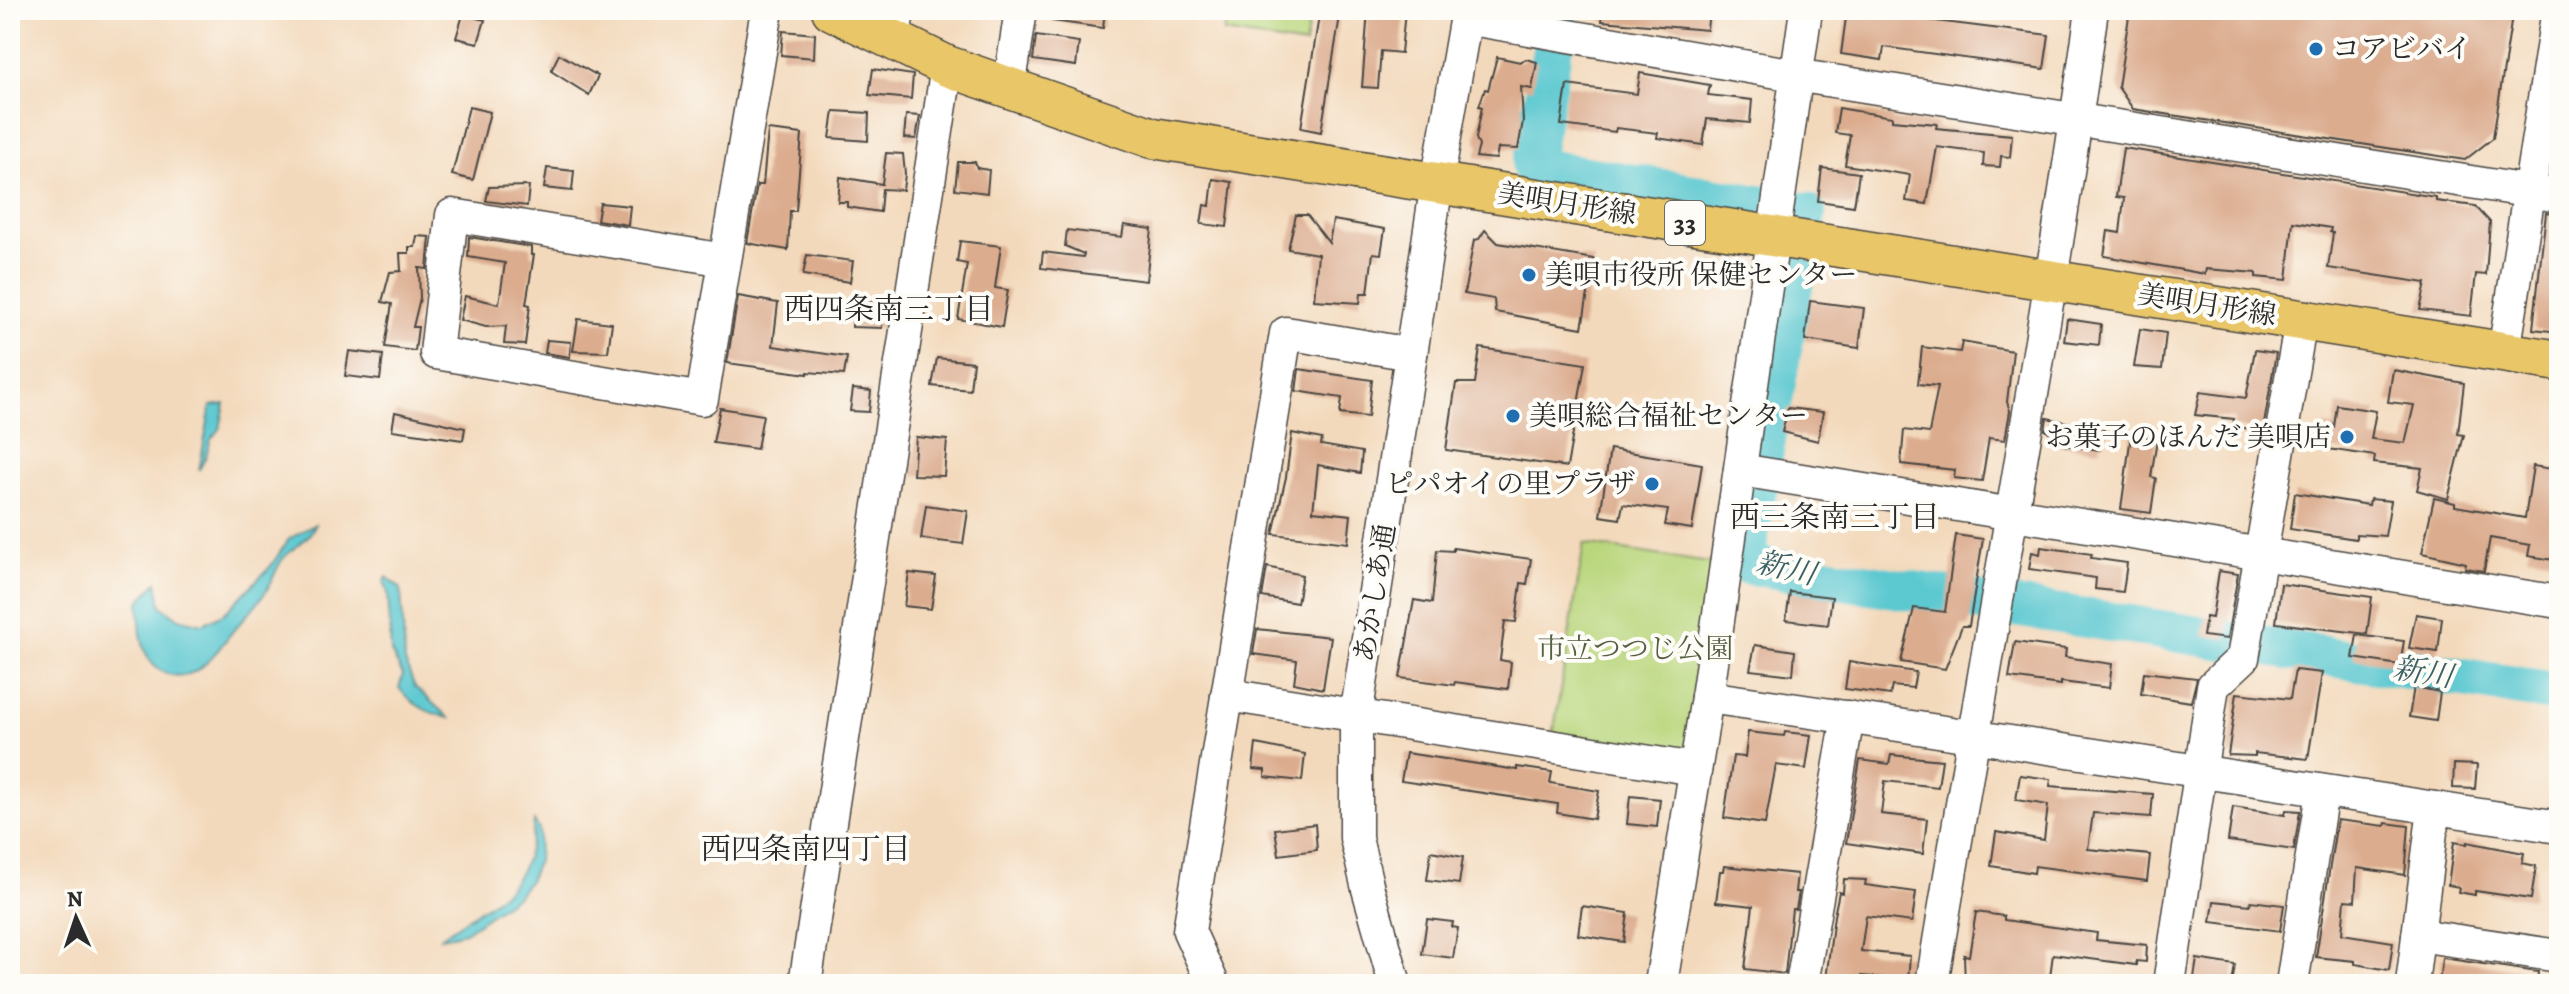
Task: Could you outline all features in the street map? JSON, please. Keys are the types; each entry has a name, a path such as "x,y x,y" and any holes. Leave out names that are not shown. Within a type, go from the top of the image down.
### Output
{"main road":[{"name":"美唄月形線","path":"832,10 896,24 947,66 1153,138 2559,361"}],"street":[{"path":"725,260 452,215 436,353 702,399 767,10"},
{"path":"1009,89 1021,10"},
{"path":"1661,984 1707,697 1806,10"},
{"path":"1932,984 2077,120 2092,10"},
{"path":"2504,352 2544,194 2558,10"},
{"path":"1466,14 1795,75 2544,194"},
{"name":"あかしあ通","path":"1395,984 1356,838 1356,717 1437,183 1466,14"},
{"path":"805,984 947,66"},
{"path":"2169,984 2213,686 2243,658 2301,320"},
{"path":"1213,984 1189,931 1286,333 1411,354"},
{"path":"1740,470 2559,602"},
{"path":"1227,695 1695,769"},
{"path":"1707,697 1973,734 2200,773 2559,827"},
{"path":"1802,984 1848,717"},
{"path":"2292,984 2322,792"},
{"path":"2412,984 2434,808"},
{"path":"2418,935 2559,956"}],"green space":[{"path":"1228,10 1311,10 1305,45 1224,32"},
{"name":"市立つつじ公園","path":"1584,544 1717,564 1686,753 1553,735"}],"water":[{"path":"225,404 220,429 211,439 199,470 211,406"},
{"path":"315,524 309,535 282,560 261,598 205,664 187,675 176,676 156,668 143,643 139,602 157,582 161,606 178,618 203,624 225,613 270,567 289,539"},
{"path":"387,577 401,589 405,662 415,687 449,718 421,708 399,688 403,675 391,652 388,593 384,581"},
{"path":"534,821 539,829 538,860 530,879 518,895 465,932 439,938 491,903 515,880 524,865"}],"building":[{"path":"1052,10 1105,10 1103,28 1052,21"},
{"path":"1320,10 1341,10 1321,132 1301,128"},
{"path":"1368,10 1405,10 1401,53 1381,51 1378,88 1362,87"},
{"path":"1603,10 1709,10 1707,30 1602,21"},
{"path":"1847,10 2049,35 2044,69 1884,47 1882,60 1841,54"},
{"name":"コアビバイ","path":"2130,10 2513,10 2493,138 2465,160 2133,109 2118,87"},
{"path":"463,15 485,20 478,43 456,38"},
{"path":"783,31 815,34 814,58 781,55"},
{"path":"1036,36 1079,42 1076,66 1033,60"},
{"path":"559,54 598,76 589,95 551,71"},
{"path":"1497,57 1537,62 1532,89 1521,87 1523,121 1518,149 1498,148 1496,159 1476,157 1482,107 1479,106 1485,89 1488,90"},
{"path":"873,69 913,75 911,99 869,95"},
{"path":"1640,73 1710,85 1708,95 1752,100 1750,123 1707,119 1703,145 1657,138 1658,133 1616,128 1615,132 1561,125 1567,85 1637,94"},
{"path":"469,107 490,112 473,180 452,175"},
{"path":"1839,108 1892,117 1892,120 1937,124 1936,128 2012,135 2010,157 2001,156 2000,167 1983,166 1984,153 1937,147 1927,204 1906,201 1910,175 1845,165 1850,135 1835,133"},
{"path":"834,111 869,113 868,141 830,138"},
{"path":"906,115 920,116 916,139 904,138"},
{"path":"768,130 802,134 796,211 790,211 788,250 747,243 757,185 763,185"},
{"path":"2123,148 2436,197 2436,201 2475,206 2490,222 2486,275 2476,274 2471,316 2420,310 2426,283 2328,268 2331,228 2293,222 2287,280 2256,277 2256,273 2206,269 2205,274 2104,256 2108,231 2120,233 2124,198 2116,197"},
{"path":"886,153 903,154 903,190 882,189 880,212 847,207 847,202 838,202 840,177 882,184"},
{"path":"958,162 975,162 977,168 989,170 987,193 955,189"},
{"path":"547,168 574,171 572,191 544,188"},
{"path":"1822,168 1859,173 1854,206 1818,201"},
{"path":"1213,179 1232,182 1227,227 1201,224 1204,205 1210,206"},
{"path":"529,186 527,206 486,201 489,187"},
{"path":"600,203 630,206 628,225 597,220"},
{"path":"2546,213 2559,215 2559,332 2533,329"},
{"path":"1296,215 1307,215 1329,243 1333,220 1385,229 1381,254 1373,253 1368,293 1361,293 1360,303 1314,300 1318,254 1288,249"},
{"path":"1124,225 1152,229 1146,281 1041,268 1043,252 1083,257 1084,254 1065,246 1067,230 1122,237"},
{"name":"美唄市役所 保健センター","path":"1485,230 1498,243 1594,259 1582,328 1495,312 1494,299 1464,294 1474,240 1479,239"},
{"path":"417,236 430,237 427,269 419,268 420,298 413,327 418,327 415,351 385,347 392,304 382,302 390,272 401,271 400,253 409,253 409,247 415,247"},
{"path":"469,237 531,247 531,255 534,255 526,304 530,305 525,345 504,344 506,326 486,327 460,320 465,296 499,304 505,263 468,257"},
{"path":"960,241 1001,246 995,288 1008,290 1002,327 958,319 967,264 957,262"},
{"path":"807,255 853,261 850,282 803,275"},
{"path":"738,296 778,303 773,346 847,357 844,375 808,374 727,363"},
{"path":"1810,301 1864,308 1859,348 1805,340"},
{"path":"854,302 883,303 882,328 852,327"},
{"path":"578,319 612,323 608,352 573,351"},
{"path":"2067,319 2101,324 2099,345 2064,341"},
{"path":"2140,329 2166,333 2162,369 2134,367"},
{"path":"547,340 571,342 570,357 545,353"},
{"path":"1962,342 2013,351 2005,440 1989,438 1982,481 1954,478 1955,470 1901,464 1904,430 1929,433 1938,386 1918,384 1922,347 1960,352"},
{"name":"美唄総合福祉センター","path":"1480,348 1585,364 1567,467 1446,450 1456,383 1475,383"},
{"path":"2255,350 2276,353 2263,430 2233,427 2234,419 2195,415 2200,392 2246,398"},
{"path":"349,351 383,355 380,380 345,376"},
{"path":"937,358 973,362 970,390 932,386"},
{"path":"1299,369 1372,380 1368,417 1340,414 1342,398 1296,391"},
{"path":"2393,370 2464,383 2458,434 2464,435 2448,499 2417,490 2422,468 2374,463 2375,456 2321,448 2325,426 2334,427 2337,405 2376,411 2371,439 2405,443 2414,405 2388,402"},
{"path":"853,389 871,391 869,412 850,411"},
{"path":"720,408 763,415 757,449 713,443"},
{"path":"1788,408 1823,412 1818,441 1782,432"},
{"path":"395,412 465,428 463,440 392,430"},
{"path":"2047,418 2104,430 2100,450 2063,445 2062,438 2045,430"},
{"path":"1292,433 1322,439 1321,445 1362,452 1360,473 1318,465 1313,511 1351,515 1348,543 1273,534"},
{"path":"2131,435 2157,439 2151,477 2156,478 2151,513 2121,509"},
{"path":"916,437 947,440 944,476 913,475"},
{"name":"ピパオイの里プラザ","path":"1610,449 1702,464 1692,529 1665,525 1668,510 1623,504 1620,519 1600,516"},
{"path":"2533,466 2559,470 2559,533 2555,560 2528,556 2530,545 2490,538 2484,571 2465,568 2466,563 2422,553 2434,498 2455,503 2455,506 2525,518"},
{"path":"2295,493 2369,505 2370,499 2391,501 2385,536 2356,534 2356,539 2290,529"},
{"path":"926,505 968,511 963,544 921,539"},
{"path":"1956,535 1983,539 1969,626 1962,626 1945,669 1901,662 1914,608 1945,612"},
{"path":"2041,547 2092,554 2091,558 2127,563 2123,592 2095,589 2096,578 2029,569 2032,552 2040,554"},
{"path":"1453,548 1531,559 1527,584 1521,583 1516,622 1505,621 1500,660 1511,662 1508,689 1400,678 1414,600 1432,603 1437,550 1453,551"},
{"path":"1267,567 1302,575 1297,603 1262,597"},
{"path":"2219,571 2238,574 2227,639 2203,636 2206,617 2212,618"},
{"path":"909,573 936,576 931,609 904,606"},
{"path":"2281,584 2372,597 2367,634 2276,623"},
{"path":"1790,592 1832,597 1828,625 1786,620"},
{"path":"2416,614 2442,618 2438,652 2409,648"},
{"path":"1257,629 1331,637 1323,689 1294,683 1297,660 1253,654"},
{"path":"2357,635 2404,641 2400,665 2353,658"},
{"path":"2015,642 2066,649 2065,657 2112,664 2109,688 2009,678"},
{"path":"1755,645 1795,651 1793,675 1750,670"},
{"path":"1849,662 1916,672 1913,688 1892,686 1890,695 1845,689"},
{"path":"2295,670 2322,673 2308,759 2255,753 2255,756 2228,755 2237,693 2290,699"},
{"path":"2144,672 2197,678 2191,702 2141,694"},
{"path":"2414,687 2440,692 2436,721 2409,717"},
{"path":"1748,732 1811,735 1806,769 1776,765 1765,824 1724,818 1733,756 1745,757"},
{"path":"1256,744 1305,754 1302,781 1265,777 1265,770 1253,769"},
{"path":"1406,753 1517,770 1517,767 1552,772 1550,783 1599,791 1594,819 1557,813 1558,804 1401,781"},
{"path":"1891,755 1942,760 1938,787 1885,781 1881,814 1927,819 1923,854 1846,843 1860,760 1889,764"},
{"path":"2454,764 2477,765 2475,789 2453,788"},
{"path":"2020,775 2051,779 2050,786 2153,794 2151,817 2093,813 2088,849 2150,855 2147,881 2035,866 2034,873 1991,866 1996,832 2044,840 2048,805 2016,800"},
{"path":"1630,796 1660,799 1657,827 1627,824"},
{"path":"2233,807 2285,815 2286,810 2300,811 2294,850 2228,841"},
{"path":"2337,820 2409,826 2405,875 2357,868 2355,901 2345,900 2342,934 2393,942 2389,970 2355,964 2355,961 2316,957"},
{"path":"1315,824 1317,850 1279,855 1275,829"},
{"path":"2454,842 2524,853 2522,863 2536,866 2531,899 2475,891 2475,895 2458,892 2459,887 2448,885"},
{"path":"1431,851 1463,857 1459,884 1427,880"},
{"path":"1724,866 1797,874 1795,892 1799,892 1796,909 1792,909 1785,974 1745,969 1753,906 1716,902 1720,871"},
{"path":"1844,879 1866,880 1865,885 1916,892 1912,922 1866,916 1861,951 1910,956 1908,980 1862,976 1861,984 1857,984 1826,980 1834,916 1839,892 1843,893"},
{"path":"2214,901 2284,905 2280,931 2211,922"},
{"path":"1582,906 1628,913 1624,942 1578,935"},
{"path":"1976,912 2004,916 2004,920 2097,933 2096,940 2147,945 2146,962 2136,961 2136,965 2053,954 2049,984 1965,984 1964,955 1969,956"},
{"path":"1427,919 1453,922 1452,927 1458,928 1453,958 1422,954"},
{"path":"2442,958 2538,972 2537,984 2439,984"},
{"path":"2197,959 2235,965 2232,984 2193,984"}],"waterway":[{"name":"新川","path":"1559,10 1532,167 1806,213 1744,564 2559,693"}],"place":[{"name":"コアビバイ","path":"2316,49"},
{"name":"美唄市役所 保健センター","path":"1529,275"},
{"name":"美唄総合福祉センター","path":"1513,416"},
{"name":"お菓子のほんだ 美唄店","path":"2347,437"},
{"name":"ピパオイの里プラザ","path":"1652,484"}],"district":[{"name":"西四条南三丁目","path":"889,309"},
{"name":"西三条南三丁目","path":"1835,517"},
{"name":"西四条南四丁目","path":"806,849"}]}
